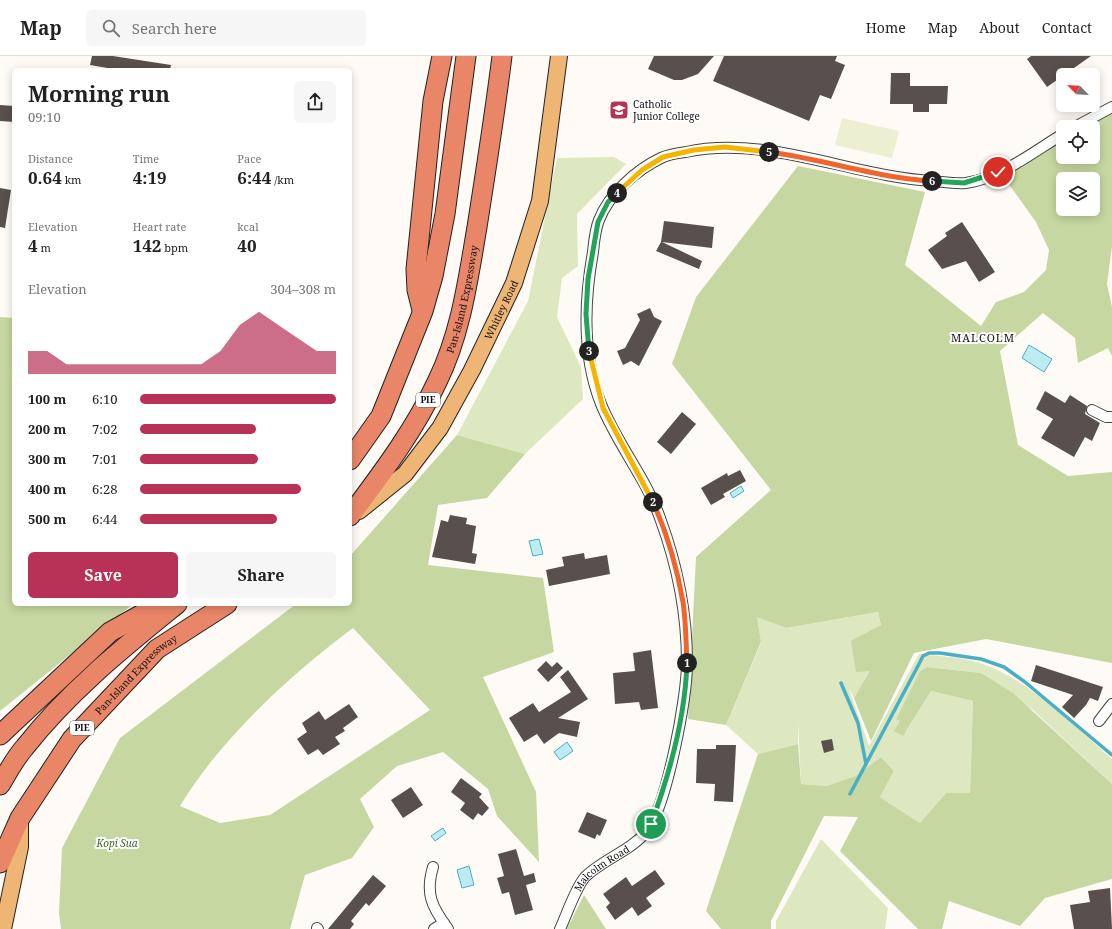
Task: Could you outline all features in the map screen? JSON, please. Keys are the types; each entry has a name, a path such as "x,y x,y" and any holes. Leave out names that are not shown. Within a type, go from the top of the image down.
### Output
{"highway":[{"path":"423,311 417,290 416,269 433,101 442,56"},
{"path":"352,457 381,416 423,311 442,230 466,56"},
{"name":"Pan-Island Expressway","path":"352,514 416,423 438,381 454,339 465,297 492,136 502,56"},
{"path":"0,735 110,632 156,606"},
{"path":"0,785 24,747 61,706 98,669 175,606"},
{"name":"Pan-Island Expressway","path":"0,863 20,818 72,739 157,649 224,606"}],"main road":[{"name":"Whitley Road","path":"352,515 405,474 440,428 472,370 514,283 540,201 560,56"},
{"path":"3,929 20,847 20,818"}],"street":[{"path":"1088,120 1112,107"},
{"name":"Malcolm Road","path":"560,929 583,880 641,838 651,824 666,784 684,705 688,664 683,603 660,517 643,481 603,408 589,357 586,314 588,279 598,222 608,202 628,181 658,160 663,157 694,150 725,147 770,152 793,155 908,180 964,183 998,172 1056,138"},
{"path":"1092,410 1106,417 1112,417"},
{"path":"1099,721 1112,704"},
{"path":"434,867 429,881 429,894 446,926 434,929"}],"green space":[{"path":"1112,113 1112,246 1107,284 1112,307 1112,356 1108,348 1078,363 1075,338 1043,313 1000,351 1018,445 1068,476 1112,472 1112,663 986,639 914,653 871,741 854,698 870,671 856,672 851,641 881,625 878,612 786,628 757,617 761,642 726,725 688,719 696,557 771,490 672,364 696,297 798,166 925,192 905,265 981,326 996,302 1024,292 1046,270 1049,250 1036,222 1003,176 1056,145 1056,164 1100,164 1100,120"},
{"path":"842,118 899,131 892,158 835,145"},
{"path":"614,157 626,164 577,214 578,266 562,278 557,317 581,367 583,399 525,454 457,435 528,301 557,158"},
{"path":"0,317 12,318 12,606 131,606 0,711"},
{"name":"Kopi Sua","path":"457,435 525,454 487,498 438,505 428,565 543,578 554,652 483,677 536,792 539,862 497,816 488,789 443,752 397,766 360,799 374,827 352,858 305,875 290,929 61,929 59,913 62,848 120,738 293,606 352,606 352,554","holes":["353,628 430,710 270,815 220,823 180,806 216,756 258,709 305,666"]},
{"path":"878,612 881,625 871,671 854,698 849,689 869,746 919,654 958,658 980,663 998,670 1033,692 1050,705 1112,759 1112,784 1033,710 981,673 927,667 920,671 896,719 900,720 903,736 931,691 973,701 970,794 946,793 920,823 880,797 894,771 881,757 856,777 827,786 801,784 798,723 798,744 758,754 726,725 761,643 757,617 786,628"},
{"path":"927,667 981,673 1013,693 1112,784 1112,879 1045,898 1020,926 949,901 942,929 918,929 840,851 858,817 824,816 771,921 771,929 721,929 706,911 758,754 798,744 801,784 827,786 856,776 881,757 894,771 880,797 920,823 946,793 970,793 973,701 931,691 903,736 894,731 900,721 896,719 920,671"},
{"path":"821,839 888,908 885,929 776,929 776,921"},
{"path":"584,895 606,929 567,929"}],"water":[{"path":"1029,345 1052,359 1044,372 1022,358"},
{"path":"741,486 744,491 733,498 730,493"},
{"path":"539,539 543,554 533,556 529,541"},
{"path":"567,742 573,751 560,760 554,752"},
{"path":"443,828 446,833 435,841 431,836"},
{"path":"469,866 474,885 462,888 457,870"}],"building":[{"path":"92,56 113,56 171,65 170,68 107,68 90,65"},
{"path":"654,56 714,56 698,74 682,80 674,80 648,69"},
{"path":"724,56 837,56 835,61 845,65 831,99 820,95 809,121 713,81"},
{"path":"1031,56 1091,56 1074,68 1056,68 1056,81 1047,87 1027,59"},
{"path":"891,73 910,73 910,86 948,86 947,104 929,104 929,112 913,112 913,104 890,104"},
{"path":"0,105 12,106 12,122 0,121"},
{"path":"0,188 11,190 5,228 0,227"},
{"path":"664,221 714,227 712,248 662,242 702,261 699,269 656,251 661,242"},
{"path":"962,222 995,272 979,282 966,261 942,269 928,250 947,236 945,233"},
{"path":"650,308 654,317 662,321 639,366 631,361 623,365 617,351 625,348 640,320 637,314"},
{"path":"1045,391 1065,403 1070,395 1087,406 1085,414 1100,423 1092,441 1085,437 1074,457 1041,438 1053,419 1036,409"},
{"path":"682,412 696,424 671,454 657,442"},
{"path":"740,470 746,481 723,494 725,497 711,505 701,488 727,473 728,476"},
{"path":"450,515 467,518 466,524 476,526 472,553 477,554 475,564 432,557 441,520 448,522"},
{"path":"584,553 585,559 607,555 610,574 549,586 546,570 564,566 562,557"},
{"path":"651,650 658,708 641,710 639,702 615,704 613,673 635,671 633,653"},
{"path":"546,661 552,667 557,662 563,668 548,682 537,670"},
{"path":"1036,665 1103,687 1098,701 1090,698 1086,705 1074,718 1062,707 1073,695 1031,681"},
{"path":"568,670 588,699 558,718 580,722 577,737 559,733 544,744 537,734 524,742 509,718 533,703 539,712 571,692 560,677"},
{"path":"349,704 358,717 343,728 345,731 335,737 340,744 323,755 318,749 308,755 297,739 307,732 302,723 319,711 325,720"},
{"path":"832,739 834,750 824,753 821,741"},
{"path":"716,745 736,745 733,802 714,801 715,784 696,783 697,749 716,749"},
{"path":"461,778 482,794 479,797 489,808 482,816 478,813 473,820 460,810 465,803 451,792"},
{"path":"411,787 423,805 403,818 391,800"},
{"path":"587,812 607,820 600,836 597,834 595,839 578,832"},
{"path":"516,849 524,876 534,873 536,882 526,885 533,910 515,915 509,892 502,894 497,878 504,876 498,854"},
{"path":"655,870 665,884 646,898 652,906 638,916 632,907 615,920 606,907 610,903 603,894 626,877 632,886"},
{"path":"373,875 386,886 369,906 366,903 351,921 354,924 350,929 328,929"},
{"path":"1110,888 1112,929 1074,929 1070,905 1090,902 1088,891"}],"waterway":[{"path":"850,794 923,656 929,653 940,653 981,659 1004,667 1025,682 1112,755"},
{"path":"841,683 858,723 866,764"}],"place":[{"name":"Catholic Junior College","path":"619,110"}],"district":[{"name":"MALCOLM","path":"983,338"}],"route":[{"path":"651,824 666,784 684,705 688,664 683,603 673,560 660,517 643,481 614,431 599,400 589,357 586,314 588,279 598,222 608,202 628,181 663,157 694,150 725,147 793,155 908,180 964,183 998,172"}]}
